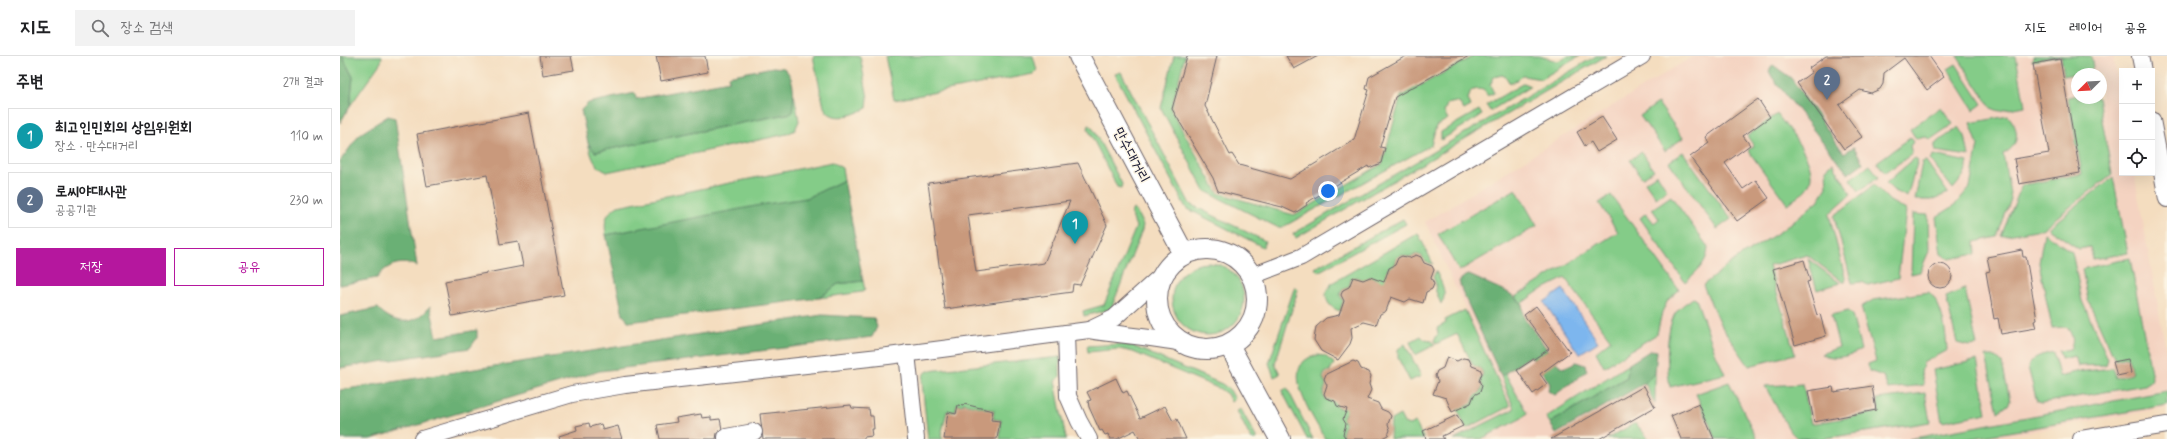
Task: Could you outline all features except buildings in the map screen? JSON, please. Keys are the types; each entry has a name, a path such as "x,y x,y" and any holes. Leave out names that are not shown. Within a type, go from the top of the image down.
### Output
{"main road":[{"name":"만수대거리","path":"1079,56 1184,254"},
{"path":"1210,248 1223,250 1235,256 1245,265 1252,276 1257,289 1258,302 1255,316 1249,328 1240,338 1228,345 1213,349 1197,349 1182,343 1169,332 1161,319 1157,304 1158,289 1163,274 1172,262 1184,254 1197,249 1210,248"},
{"path":"1228,345 1280,439"}],"street":[{"path":"1252,276 1300,257 1642,56"},
{"path":"2140,56 2142,68"},
{"path":"2155,136 2167,199"},
{"path":"1089,330 1114,318 1163,274"},
{"path":"422,439 579,393 625,385 907,353 1089,330 1118,335 1144,336 1182,343"},
{"path":"1066,333 1068,396 1078,421 1089,439"},
{"path":"907,353 916,439"},
{"path":"2081,439 2167,425"},
{"path":"726,439 726,437 754,432"}],"shaded area":[{"path":"1693,56 2113,56 2119,89 2119,176 2135,176 2167,356 2167,408 1987,439 1448,439 1511,407 1425,222"}],"green space":[{"path":"340,56 342,56 353,77 350,106 340,123"},
{"path":"342,56 382,56 381,62 350,106 353,77"},
{"path":"813,56 860,56 868,98 867,108 856,113 837,117 828,112 824,107"},
{"path":"885,56 1033,56 1037,70 1033,74 894,100"},
{"path":"1174,56 1185,56 1171,110 1218,193 1294,215 1382,164 1401,96 1474,56 1539,56 1558,61 1567,56 1580,56 1541,79 1523,76 1510,84 1506,77 1502,75 1494,77 1490,85 1494,93 1487,96 1485,91 1481,89 1471,91 1468,99 1471,106 1464,110 1460,104 1456,102 1447,104 1444,112 1448,119 1436,126 1431,145 1283,227 1277,227 1205,191 1161,108"},
{"path":"1596,56 1606,56 1296,238 1293,234"},
{"path":"1957,56 2016,56 2025,106 1999,111 1991,108"},
{"path":"2033,56 2061,56 2032,61"},
{"path":"2061,56 2091,56 2092,68 2071,68 2071,75 2064,76"},
{"path":"1956,64 1982,104 1974,110 1948,69"},
{"path":"1773,65 1791,78 1844,153 1854,147 1863,163 1848,174 1772,77 1769,71"},
{"path":"773,67 784,68 791,78 794,95 792,113 595,152 588,143 581,110 588,103 635,93 636,99 729,81 728,76"},
{"path":"1121,72 1190,204 1265,241 1263,247 1186,208 1115,74"},
{"path":"1524,83 1531,86 1490,111 1486,105"},
{"path":"794,94 799,121 795,130 787,134 607,172 602,170 596,164 592,157 588,143 595,152 792,113"},
{"path":"2071,96 2071,104 2099,104 2112,174 2042,229 2001,236 2022,185 2082,174 2068,97"},
{"path":"1658,103 1683,138 1665,151 1640,116"},
{"path":"1941,107 1953,124 1931,139 1925,137 1916,139 1910,129"},
{"path":"1479,110 1482,115 1441,140 1441,132"},
{"path":"1777,114 1802,149 1807,159 1811,178 1806,189 1787,204 1748,150 1754,146 1747,136"},
{"path":"388,116 395,118 417,266 405,263 395,264 385,269 377,278 340,285 340,161 360,134"},
{"path":"2008,116 2015,126 2016,132 2013,147 2003,154 2011,199 1997,237 1975,242 1976,254 1949,259 1941,254 1936,217 1954,206 1970,187 1978,145 1970,123"},
{"path":"1089,125 1092,127 1122,184 1121,188 1117,187 1088,129"},
{"path":"1959,127 1965,136 1969,156 1935,151 1935,144"},
{"path":"1910,138 1913,142 1910,146 1912,154 1885,173 1877,162"},
{"path":"1642,152 1654,170 1642,178 1630,160"},
{"path":"1683,152 1731,219 1717,229 1669,162"},
{"path":"1933,155 1968,162 1964,176 1953,189 1930,159"},
{"path":"1915,158 1918,160 1907,197 1893,190 1886,183"},
{"path":"1926,161 1948,193 1932,200 1915,200 1922,162"},
{"path":"832,162 842,168 844,180 807,198 606,235 606,218 610,212 618,206"},
{"path":"1833,163 1851,194 1829,214 1846,281 1843,282 1807,255 1769,266 1795,354 1749,366 1720,324 1703,285 1736,259 1781,231 1818,201 1827,187 1826,169"},
{"path":"1870,165 1879,177 1859,191 1850,179"},
{"path":"1657,174 1667,190 1656,198 1645,182"},
{"path":"2113,177 2128,253 2093,259 2090,247 2079,249 2048,228"},
{"path":"844,180 863,281 838,284 819,298 629,322 623,315 606,235 766,204 807,198"},
{"path":"1874,185 1890,201 1906,210 1898,278 1868,285 1862,282 1852,283 1834,216"},
{"path":"1516,189 1537,226 1459,271 1438,234"},
{"path":"1611,195 1679,290 1668,300 1662,312 1657,334 1604,367 1596,352 1611,340 1565,278 1539,291 1522,303 1515,297 1618,232 1599,203"},
{"path":"1671,196 1708,247 1704,262 1685,282 1640,218 1646,213 1654,223 1659,219 1652,209"},
{"path":"1133,209 1136,211 1143,225 1142,230 1111,309 1084,316 1083,311 1104,305 1136,227 1131,213"},
{"path":"1913,214 1928,215 1929,251 1920,272 1911,274"},
{"path":"1403,219 1406,224 1318,272 1315,268"},
{"path":"1418,233 1433,264 1425,262 1422,256 1416,254 1409,257 1402,255 1397,257 1395,264 1388,268 1386,273 1389,279 1386,287 1378,285 1375,278 1370,277 1363,280 1356,277 1351,279 1349,287 1342,290 1340,295 1343,301 1340,311 1329,304 1326,293 1332,283"},
{"path":"2044,233 2072,252 2082,301 2108,359 2106,365 2078,366 2075,356 2061,359 2059,351 2070,349 2072,346 2072,337 2066,327 2052,328 2039,263"},
{"path":"2130,258 2152,378 2151,381 2145,385 2041,403 2037,402 2028,367 2032,360 2041,355 2053,352 2059,376 2076,372 2113,368 2116,378 2132,374 2128,357 2115,360 2088,300 2082,269"},
{"path":"1808,259 1840,283 1817,290"},
{"path":"1201,263 1215,263 1222,265 1234,273 1242,285 1244,299 1242,313 1234,325 1222,333 1215,335 1201,335 1194,333 1182,325 1174,313 1172,306 1172,292 1174,285 1182,273 1194,265"},
{"path":"1436,271 1444,291 1441,304 1435,289 1436,284 1433,277"},
{"path":"1469,275 1509,293 1522,303 1523,316 1557,363 1563,368 1576,362 1585,365 1587,371 1555,395 1548,391 1550,384 1531,356 1501,376 1462,291 1459,281 1465,276"},
{"path":"863,281 865,290 862,292 819,298 838,284"},
{"path":"1295,286 1298,290 1275,364 1280,374 1274,377 1269,363"},
{"path":"1965,289 1977,345 1969,346 1957,343 1946,297"},
{"path":"1929,292 1934,297 1941,311 1945,327 1947,350 1923,363 1921,372 1924,385 1888,389 1883,376 1869,371 1868,364 1876,361 1861,307 1873,300"},
{"path":"1693,298 1696,299 1715,352 1725,374 1670,387 1667,352 1670,326 1676,312"},
{"path":"430,306 437,337 477,330 477,338 470,348 340,368 340,316 378,308 391,318 398,321 405,321 419,317 425,313"},
{"path":"1465,310 1510,406 1466,429 1458,410 1472,404 1475,396 1480,393 1483,386 1480,381 1483,373 1480,368 1473,365 1457,334 1436,344 1434,340 1438,334 1437,328 1446,323 1445,320"},
{"path":"1848,311 1852,315 1861,350 1841,357 1832,357 1821,354 1839,347 1831,315"},
{"path":"822,315 874,318 877,327 872,337 600,371 371,439 340,439 340,390"},
{"path":"1421,336 1425,340 1432,341 1435,345 1415,355 1410,342"},
{"path":"1120,344 1135,347 1222,384 1230,390 1235,399 1231,402 1227,394 1220,389 1133,352 1119,349 1088,352 1087,346"},
{"path":"1405,344 1421,376 1410,381 1398,358 1398,349"},
{"path":"1651,350 1657,351 1655,373 1645,383 1556,434 1550,423 1627,377 1629,364"},
{"path":"1318,355 1325,356 1334,363 1331,370 1325,373 1323,378 1326,385 1323,394 1325,399 1334,402 1337,407 1342,409 1348,406 1351,410 1345,413 1343,418 1345,425 1342,434 1345,439 1325,439 1301,392 1298,380 1299,369 1306,360"},
{"path":"1986,356 1994,356 2002,363 2010,401 2008,405 1998,412"},
{"path":"1060,357 1060,377 1055,381 1066,439 1000,439 1001,420 993,419 994,410 963,403 963,405 957,404 955,412 947,411 941,436 943,439 928,439 922,382 923,375 928,371"},
{"path":"1977,360 1987,413 1942,422 1933,370"},
{"path":"1629,364 1627,377 1550,423 1546,417"},
{"path":"1505,373 1527,413 1522,418 1481,439 1454,439 1514,409 1501,376"},
{"path":"1655,373 1655,404 1645,383"},
{"path":"1729,382 1757,439 1716,439 1696,394"},
{"path":"1803,384 1811,424 1879,412 1877,399 1925,393 1930,422 1820,439 1797,438 1790,431 1765,386"},
{"path":"1287,388 1313,439 1307,439 1282,391"},
{"path":"2167,391 2167,405 1967,439 1909,439"},
{"path":"1241,409 1257,439 1251,439 1237,411"},
{"path":"1400,415 1404,423 1409,425 1415,422 1424,439 1390,439 1391,420"},
{"path":"1633,424 1636,424 1649,439 1607,439"}],"water":[{"path":"1563,289 1598,342 1579,354 1544,302"}],"place":[{"name":"로씨야대사관","path":"1827,100"},
{"name":"최고인민회의 상임위원회","path":"1075,244"}]}
